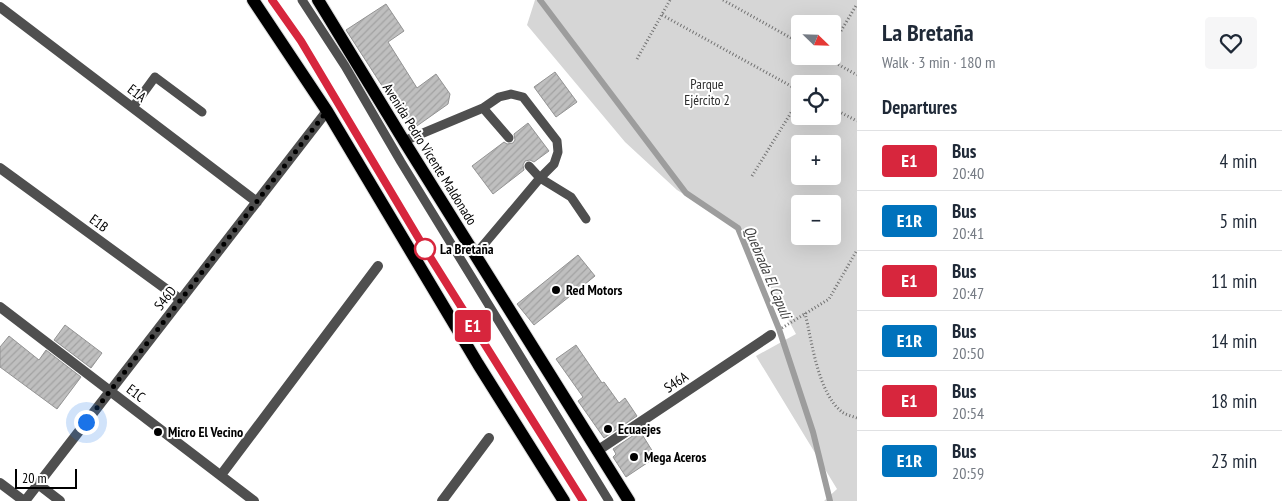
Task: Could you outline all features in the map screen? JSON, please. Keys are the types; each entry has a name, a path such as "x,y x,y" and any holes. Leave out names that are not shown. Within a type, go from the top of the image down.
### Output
{"main road":[{"path":"253,0 327,111 474,358 564,501"},
{"name":"Avenida Pedro Vicente Maldonado","path":"318,0 629,501"}],"street":[{"name":"E1A","path":"0,7 133,106 257,202"},
{"name":"S46D","path":"24,501 327,111"},
{"name":"E1B","path":"0,168 181,300"},
{"path":"220,475 378,266"},
{"name":"E1C","path":"0,307 254,501"},
{"name":"S46A","path":"597,451 771,335"},
{"path":"442,501 489,438"},
{"path":"0,483 24,501"},
{"path":"38,484 60,501"}],"lane":[{"path":"272,0 301,41 425,249 583,501"},
{"path":"302,0 345,66 401,162 609,501"},
{"path":"133,106 155,77 202,112"},
{"path":"404,141 483,108 499,97 511,94 523,97 557,141 558,152 554,164 475,255"},
{"path":"483,108 509,138"},
{"path":"529,166 540,178 571,197 586,219"}],"path":[{"path":"637,59 670,0"},
{"path":"723,0 791,38"},
{"path":"841,31 857,4"},
{"path":"662,15 791,85"},
{"path":"839,65 857,75"},
{"path":"752,176 791,113"},
{"path":"841,113 857,121"},
{"path":"796,319 829,300 857,250"},
{"path":"805,313 819,371 830,399 843,413 857,418"}],"green space":[{"name":"Parque Ejército 2","path":"535,0 857,0 857,501 824,501 837,489 756,356 796,334 738,228 677,190 625,142 527,25"}],"building":[{"path":"386,4 404,31 388,42 417,88 436,74 450,94 448,104 414,128 388,95 346,30"},
{"path":"555,72 577,102 556,117 534,87"},
{"path":"528,123 549,151 534,162 530,160 525,161 523,165 524,170 493,194 472,166 504,142 507,144 513,143 515,140 514,134"},
{"name":"Red Motors","path":"578,255 595,276 534,325 517,304"},
{"path":"65,325 102,353 91,368 54,340"},
{"path":"9,336 39,360 46,350 81,377 57,409 0,367 0,347"},
{"path":"576,345 602,383 604,382 619,403 625,398 637,416 604,438 578,401 583,397 556,359"},
{"name":"Mega Aceros","path":"640,431 656,457 626,477 613,457 616,454 613,449"}],"waterway":[{"name":"Quebrada El Capuli","path":"540,0 686,193 738,228 779,329 813,432 830,501"}],"bus line":[{"name":"E1","path":"272,0 301,41 425,249 583,501"}],"place":[{"name":"La Bretaña","path":"425,249"},
{"name":"Red Motors","path":"556,290"},
{"name":"Ecuaejes","path":"608,429"},
{"name":"Micro El Vecino","path":"158,432"},
{"name":"Mega Aceros","path":"634,457"}],"route":[{"path":"86,422 327,111 414,257 425,249"}]}
